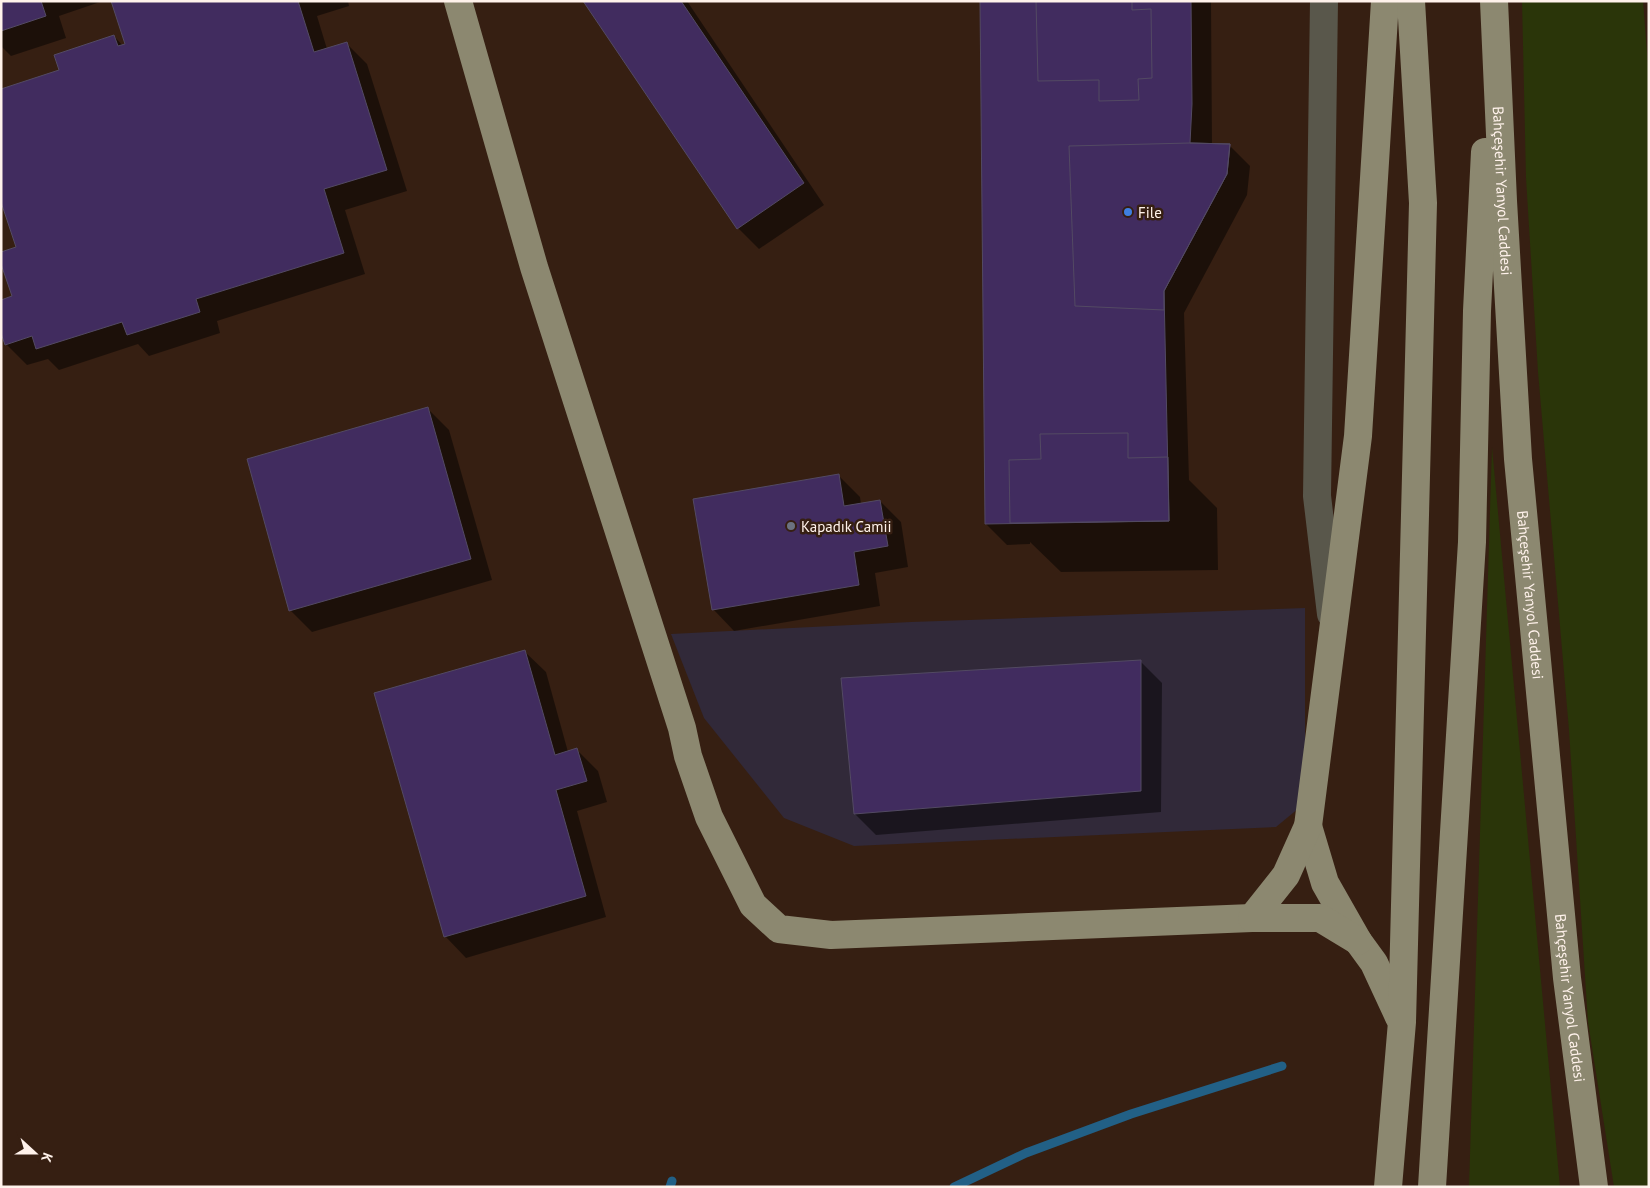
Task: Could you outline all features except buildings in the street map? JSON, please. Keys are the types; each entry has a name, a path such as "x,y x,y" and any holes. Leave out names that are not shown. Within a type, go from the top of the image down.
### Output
{"main road":[{"path":"458,1 534,266 682,728 688,756 709,817 753,905 779,930 831,935 1252,918 1320,918 1358,940"},
{"path":"1252,918 1286,876 1308,826 1358,436 1385,1"},
{"path":"1388,1187 1402,1022 1422,203 1411,1"},
{"path":"1432,1187 1472,542 1477,311 1493,1"},
{"name":"Bahçeşehir Yanyol Caddesi","path":"1493,1 1518,459 1566,978 1594,1187"},
{"path":"1308,826 1325,883 1358,940 1374,963 1402,1022"}],"street":[{"path":"1324,1 1317,496 1333,632"}],"shaded area":[{"path":"1305,608 1305,803 1276,827 854,846 784,818 704,718 671,634 911,622"}],"green space":[{"path":"1522,1 1643,1 1649,78 1649,1187 1614,1187 1588,1022 1569,730 1538,372 1526,178"},
{"path":"1492,447 1560,1187 1469,1187"}],"waterway":[{"path":"954,1187 1026,1153 1131,1114 1282,1066"},
{"path":"670,1187 672,1181"}],"place":[{"name":"File","path":"1128,212"},
{"name":"Kapadık Camii","path":"791,526"}]}
